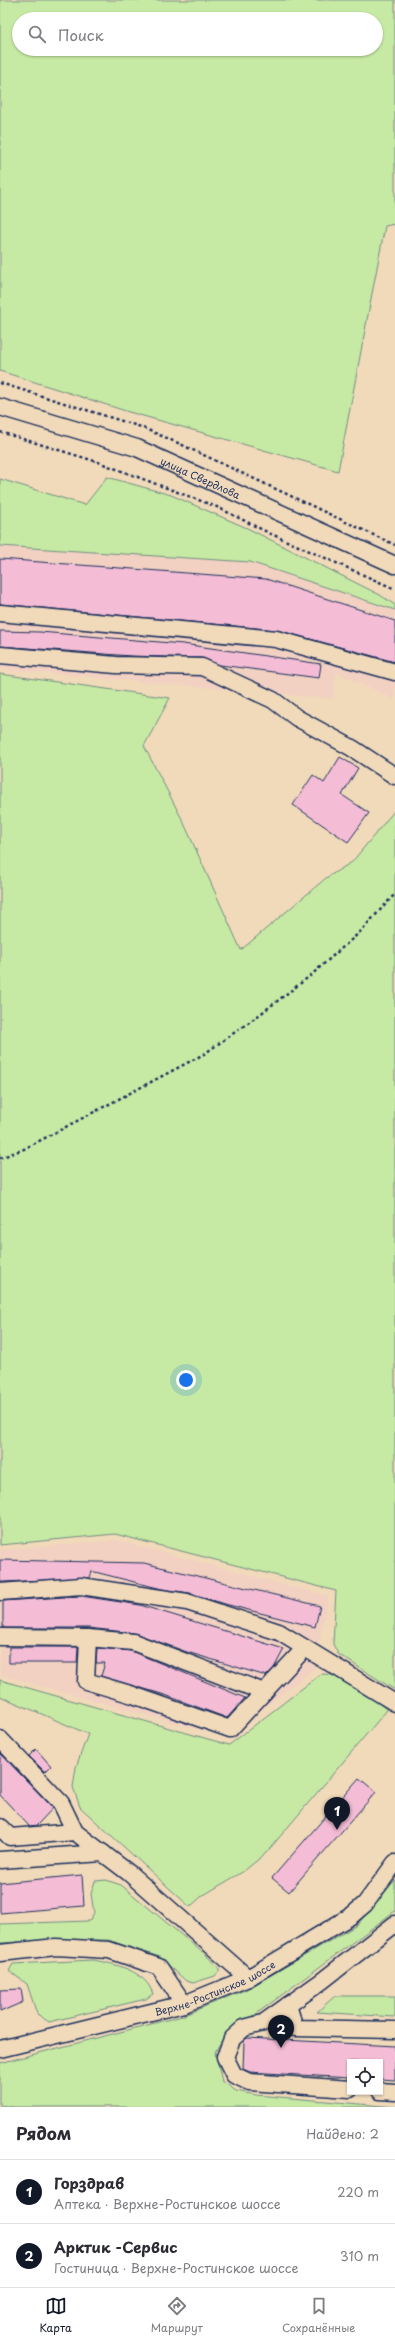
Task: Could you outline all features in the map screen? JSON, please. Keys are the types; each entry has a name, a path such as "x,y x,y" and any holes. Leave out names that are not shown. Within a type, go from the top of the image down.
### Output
{"street":[{"name":"улица Свердлова","path":"0,407 137,448 395,565"},
{"path":"0,613 276,639 395,672"},
{"path":"0,655 116,665 202,668 273,700 297,718 352,748 395,776"},
{"path":"0,1592 81,1586 187,1602 279,1632 395,1703"},
{"path":"0,1637 88,1638 133,1642 264,1692"},
{"path":"88,1638 86,1681 133,1695 230,1729 305,1648"},
{"path":"0,1739 61,1803 75,1832 129,1873 248,1978"},
{"path":"0,1827 10,1837 75,1832"},
{"path":"0,1860 103,1853"},
{"name":"Верхне-Ростинское шоссе","path":"0,2049 184,2004 248,1978 351,1916 365,1904 395,1863"},
{"path":"347,2089 249,2082 234,2075 226,2057 232,2039 244,2028 263,2023 395,1924"},
{"path":"0,1953 56,1947 109,1950 159,1967 184,2004"},
{"path":"288,2005 295,2028 395,2030"},
{"path":"383,2091 395,2092"}],"path":[{"path":"0,383 141,428 178,443 395,545"},
{"path":"0,432 98,462 216,507 269,533 395,589"},
{"path":"0,1158 24,1150 204,1054 256,1018 310,976 359,933 395,894"}],"shaded area":[{"path":"0,546 250,562 395,610 395,700 336,672 333,699 0,669"},
{"path":"116,1540 329,1596 313,1670 226,1737 0,1675 0,1550"}],"green space":[{"path":"0,0 395,0 395,224 385,226 338,471 129,412 0,371"},
{"path":"107,477 171,495 247,528 380,595 395,605 395,610 250,562 0,546 0,479 85,505"},
{"path":"0,674 170,698 144,746 183,821 241,950 326,878 352,862 395,810 395,1690 338,1654 333,1644 336,1591 115,1534 0,1545"},
{"path":"321,1674 330,1675 348,1681 357,1686 387,1710 266,1853 244,1871 202,1896 190,1907 80,1807 73,1787 76,1767 88,1734 0,1696 0,1680 229,1745"},
{"path":"106,1880 121,1885 208,1957 220,1970 215,1976 193,1983 186,1981 160,1957 108,1940 53,1940 0,1943 0,1924 89,1921 94,1913 91,1894 95,1881"},
{"path":"395,1880 395,1911 252,2017 235,2026 222,2040 215,2052 222,2081 236,2091 256,2095 395,2107 14,2107 0,2105 0,2063 182,2016 247,1989 357,1925"},
{"path":"93,1960 120,1966 136,1974 149,1986 153,1994 146,1999 49,2022 37,2014 27,1984 9,1971 13,1964"},
{"path":"335,1996 395,1996 395,2017 317,2012"}],"building":[{"path":"0,559 266,579 395,621 395,662 277,630 0,604"},
{"path":"0,631 40,632 183,644 321,664 319,678 220,665 202,658 131,656 0,646"},
{"path":"340,757 358,768 342,795 369,813 348,842 293,805 313,775 324,783"},
{"path":"0,1560 144,1563 320,1606 315,1627 225,1604 190,1593 162,1589 91,1571 89,1578 0,1582"},
{"path":"81,1596 140,1605 284,1649 274,1668 266,1676 187,1652 134,1633 88,1628 3,1628 3,1601"},
{"path":"9,1647 78,1647 77,1663 9,1663"},
{"path":"97,1648 131,1651 245,1698 227,1718 165,1695 101,1676 105,1663 96,1663"},
{"path":"36,1749 51,1766 45,1772 29,1756"},
{"path":"0,1753 53,1808 37,1825 29,1826 0,1795"},
{"path":"359,1778 376,1792 289,1892 272,1878"},
{"path":"82,1875 84,1906 0,1913 0,1883"},
{"path":"21,1989 23,2002 0,2012 0,1990"},
{"path":"247,2038 395,2046 395,2080 383,2079 383,2059 347,2059 347,2078 250,2072 243,2069 244,2041"}],"place":[{"name":"Горздрав","path":"337,1830"},
{"name":"Арктик -Сервис","path":"281,2048"}]}
